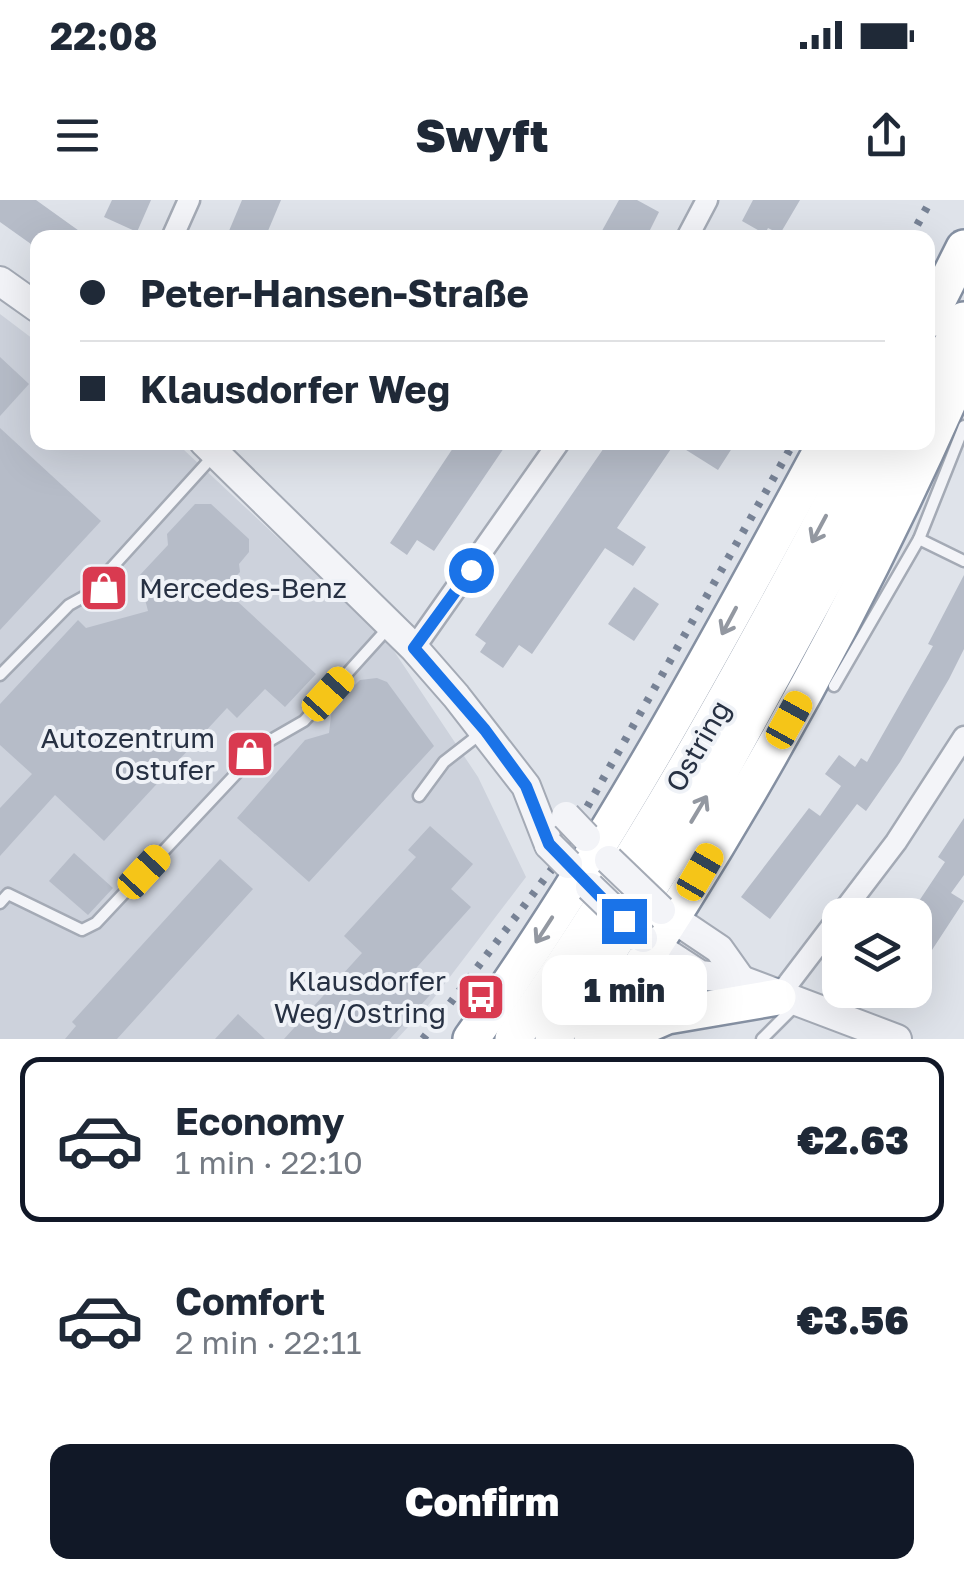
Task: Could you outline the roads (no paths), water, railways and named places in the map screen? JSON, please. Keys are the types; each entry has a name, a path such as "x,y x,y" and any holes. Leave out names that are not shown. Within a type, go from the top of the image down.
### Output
{"highway":[{"path":"935,284 961,254"},
{"path":"935,306 961,254"},
{"path":"935,376 964,320"},
{"path":"935,432 964,366"},
{"path":"471,1039 717,643 822,450"},
{"name":"Ostring","path":"513,1039 582,941 712,724 860,450"},
{"name":"Ostring","path":"553,1039 705,800 896,450"},
{"path":"592,1039 834,641 890,534 927,450"},
{"path":"614,1039 666,1016 787,1001"}],"street":[{"path":"176,230 189,200"},
{"path":"691,230 708,200"},
{"path":"0,280 30,302"},
{"path":"212,450 414,648 485,730 582,859 658,928 700,974 741,980 787,1001 897,1039"},
{"path":"414,648 554,450"},
{"path":"787,1001 964,737"},
{"path":"526,786 566,816 582,859"}],"lane":[{"path":"834,686 920,539 964,426"},
{"path":"0,674 70,605 87,595 208,450"},
{"path":"920,539 964,561"},
{"path":"0,904 8,894 82,930 96,924 264,744 304,722 390,625"},
{"path":"419,796 444,762 485,730"},
{"path":"762,1039 787,1001"}],"railway":[{"path":"914,230 931,200"},
{"path":"423,1039 552,869 789,450"}],"place":[{"name":"Mercedes-Benz","path":"104,588"},
{"name":"Autozentrum Ostufer","path":"250,754"},
{"name":"Klausdorfer Weg/Ostring","path":"481,997"}]}
